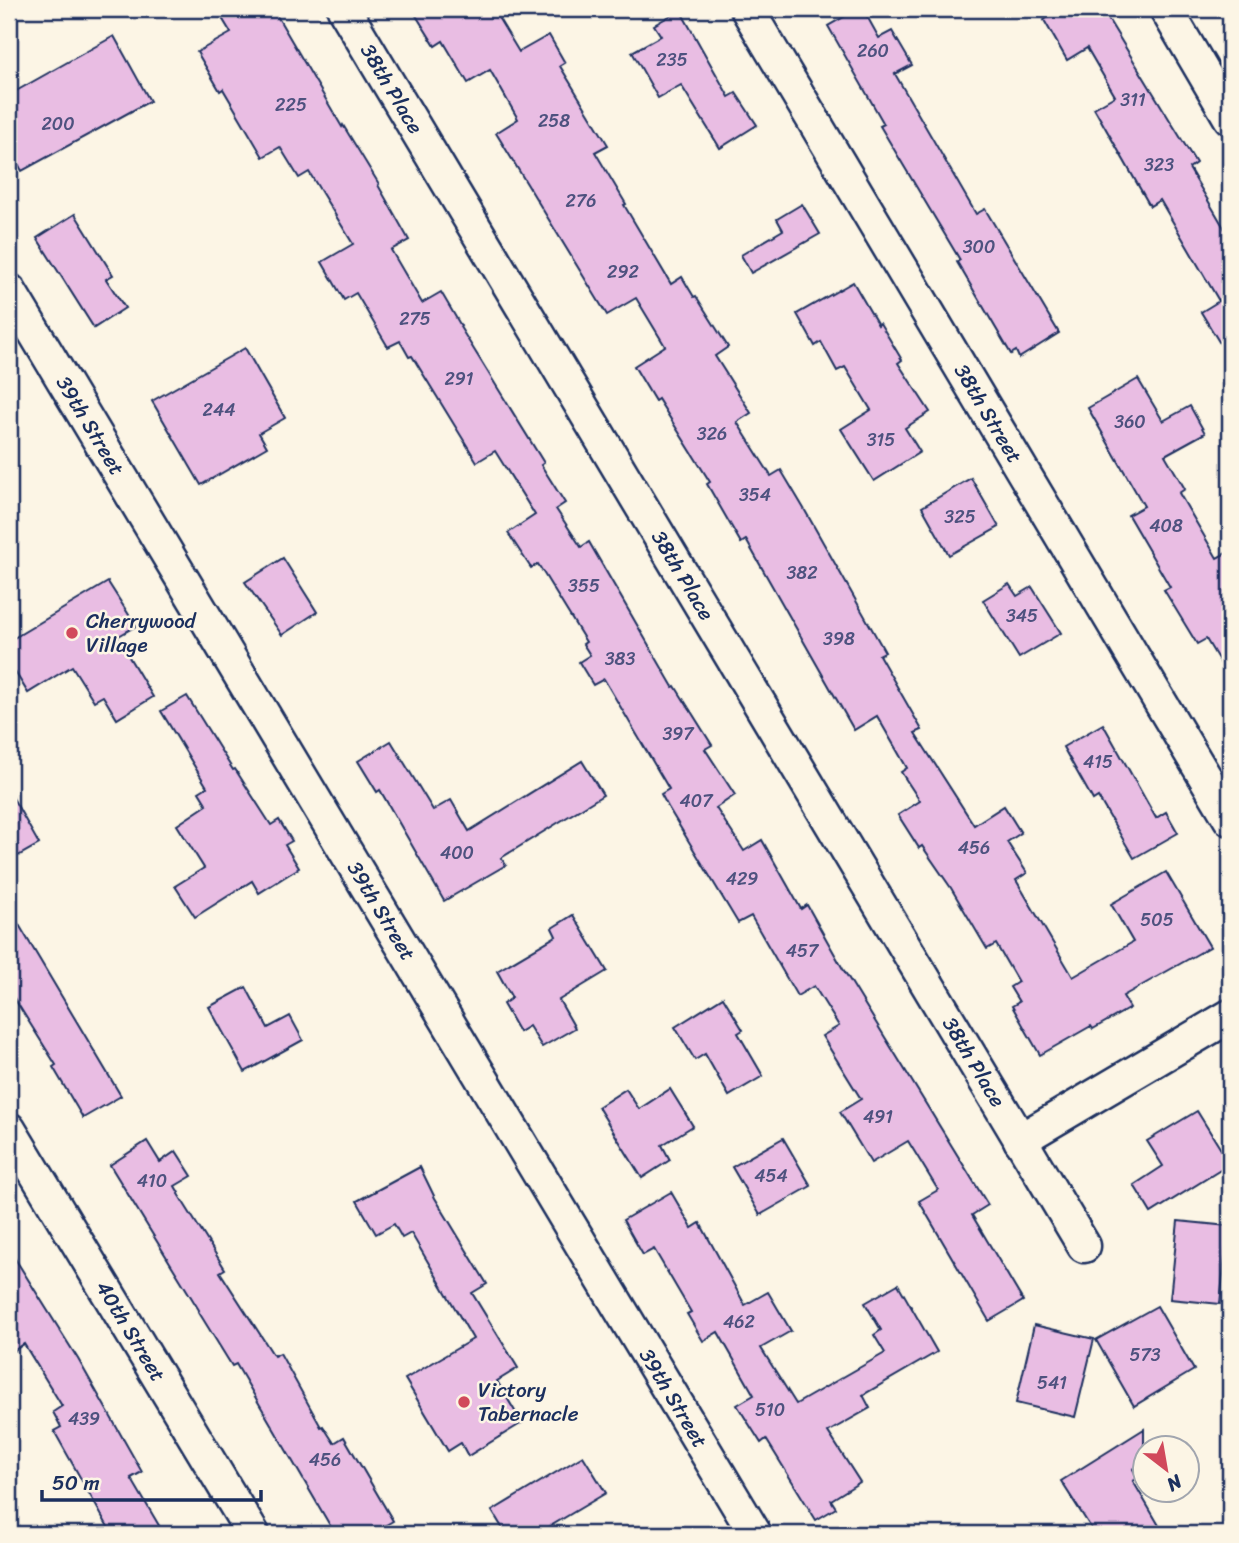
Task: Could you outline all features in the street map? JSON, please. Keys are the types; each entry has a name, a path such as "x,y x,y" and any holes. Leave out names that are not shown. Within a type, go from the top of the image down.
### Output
{"street":[{"name":"38th Place","path":"344,9 1084,1245"},
{"name":"38th Street","path":"747,9 1230,818"},
{"path":"1166,9 1230,118"},
{"name":"39th Street","path":"9,290 755,1534"},
{"path":"1020,1140 1230,1016"},
{"name":"40th Street","path":"9,1129 253,1534"}],"building":[{"path":"238,9 273,9 342,127 343,125 379,184 409,240 391,250 422,303 441,292 544,463 541,465 565,503 556,509 581,547 589,542 673,687 675,686 712,745 705,749 735,795 716,808 744,851 762,840 801,909 807,905 843,969 988,1205 972,1215 1023,1301 989,1321 919,1201 938,1190 908,1141 871,1163 840,1112 861,1099 822,1036 839,1026 814,986 797,996 751,916 738,923 668,807 661,794 669,789 604,679 593,685 579,662 590,655 583,644 586,642 538,564 531,568 508,533 535,515 495,451 477,462 400,341 388,347 356,293 344,300 322,262 353,244 309,172 299,178 280,147 263,157 223,89 220,91 197,52 231,33 222,18"},
{"path":"412,9 493,9 519,52 549,35 565,63 560,66 608,145 595,152 626,204 624,205 671,284 682,277 728,347 715,356 751,413 737,422 771,476 781,470 803,507 885,652 879,655 922,730 915,733 974,825 1004,806 1021,833 1007,842 1027,873 1016,880 1073,977 1133,942 1111,904 1166,872 1210,947 1123,996 1130,1008 1040,1055 1012,1006 1019,1002 1010,987 1018,982 996,944 987,949 951,888 922,846 919,848 898,815 920,801 901,772 907,768 877,716 854,730 746,540 741,543 707,484 710,482 634,366 665,346 636,298 607,315 496,133 518,119 490,70 468,83 443,41 435,46"},
{"path":"858,9 863,9 879,38 892,31 912,65 895,74 976,214 985,209 1059,333 1019,358 1016,351 1011,354 957,262 960,260 880,126 884,124 828,26"},
{"path":"1062,9 1102,9 1196,163 1189,168 1230,238 1230,360 1201,312 1219,301 1160,200 1150,206 1094,108 1115,96 1087,48 1067,60 1044,20"},
{"path":"680,10 729,97 736,93 757,125 720,148 681,85 658,98 632,52 661,36 654,25"},
{"path":"114,36 150,101 22,171 9,147 9,95"},
{"path":"802,204 820,234 751,273 741,255 783,230 777,219"},
{"path":"75,214 113,275 106,279 125,308 94,328 37,238"},
{"path":"853,282 902,360 898,363 930,412 905,428 920,452 874,481 841,429 871,410 845,367 837,371 821,342 815,346 797,314"},
{"path":"245,348 285,418 259,433 267,447 201,485 152,401"},
{"path":"1138,379 1163,421 1190,406 1205,433 1165,455 1185,489 1179,493 1217,558 1230,551 1230,679 1206,639 1197,644 1164,590 1170,587 1128,515 1144,506 1088,408"},
{"path":"971,478 999,527 949,555 922,507"},
{"path":"283,558 317,612 282,635 245,582"},
{"name":"Cherrywood Village","path":"108,582 136,626 117,637 153,697 117,719 103,696 94,701 72,666 28,693 9,662 9,641"},
{"path":"1009,584 1017,596 1032,587 1061,633 1019,658 983,600"},
{"path":"187,696 271,825 279,820 292,841 285,845 299,868 259,893 252,881 195,917 175,886 204,868 177,825 207,805 199,792 207,787 161,711"},
{"path":"1103,724 1156,818 1166,812 1178,833 1134,858 1098,797 1093,800 1063,747"},
{"path":"391,741 433,810 451,800 469,831 582,761 603,795 501,858 506,865 444,901 380,790 377,792 358,761"},
{"path":"9,791 39,844 9,861"},
{"path":"9,908 121,1096 83,1118 53,1067 56,1065 9,990"},
{"path":"573,915 607,971 559,1000 575,1028 542,1047 529,1026 519,1032 503,1004 512,998 497,971 556,936 552,928"},
{"path":"246,987 268,1028 290,1016 303,1040 245,1072 209,1007"},
{"path":"723,997 743,1030 738,1033 763,1076 729,1096 705,1054 695,1060 675,1027"},
{"path":"626,1089 639,1109 670,1089 693,1126 662,1145 670,1160 642,1178 598,1107"},
{"path":"1197,1111 1230,1164 1151,1213 1134,1185 1163,1166 1147,1141"},
{"path":"783,1138 811,1186 760,1215 732,1167"},
{"path":"147,1141 160,1162 176,1151 192,1176 175,1186 225,1269 220,1272 274,1356 280,1353 321,1427 323,1426 334,1443 344,1437 393,1521 370,1534 335,1534 236,1364 232,1366 110,1165"},
{"path":"420,1167 435,1198 487,1284 472,1293 518,1368 497,1381 522,1423 468,1456 461,1443 448,1451 405,1379 473,1339 411,1233 402,1238 394,1224 376,1234 357,1201"},
{"path":"671,1192 692,1228 700,1223 745,1305 768,1292 791,1331 761,1348 796,1404 885,1353 874,1335 881,1330 865,1303 898,1284 937,1352 863,1395 870,1408 828,1432 860,1482 831,1500 836,1508 816,1520 766,1439 761,1443 737,1405 754,1395 718,1332 703,1341 687,1314 691,1312 654,1249 643,1255 623,1220"},
{"path":"1178,1221 1228,1226 1220,1304 1170,1299"},
{"path":"9,1249 78,1359 142,1472 131,1478 164,1534 112,1534 54,1431 61,1427 53,1412 62,1406 24,1344 9,1354"},
{"path":"1157,1306 1194,1370 1134,1406 1096,1340"},
{"path":"1034,1325 1094,1339 1075,1417 1016,1403"},
{"path":"1130,1438 1130,1504 1146,1504 1164,1534 1095,1534 1061,1481"},
{"path":"583,1456 606,1493 537,1534 506,1534 492,1511"}],"place":[{"name":"Cherrywood Village","path":"72,633"},
{"name":"Victory Tabernacle","path":"464,1402"}]}
